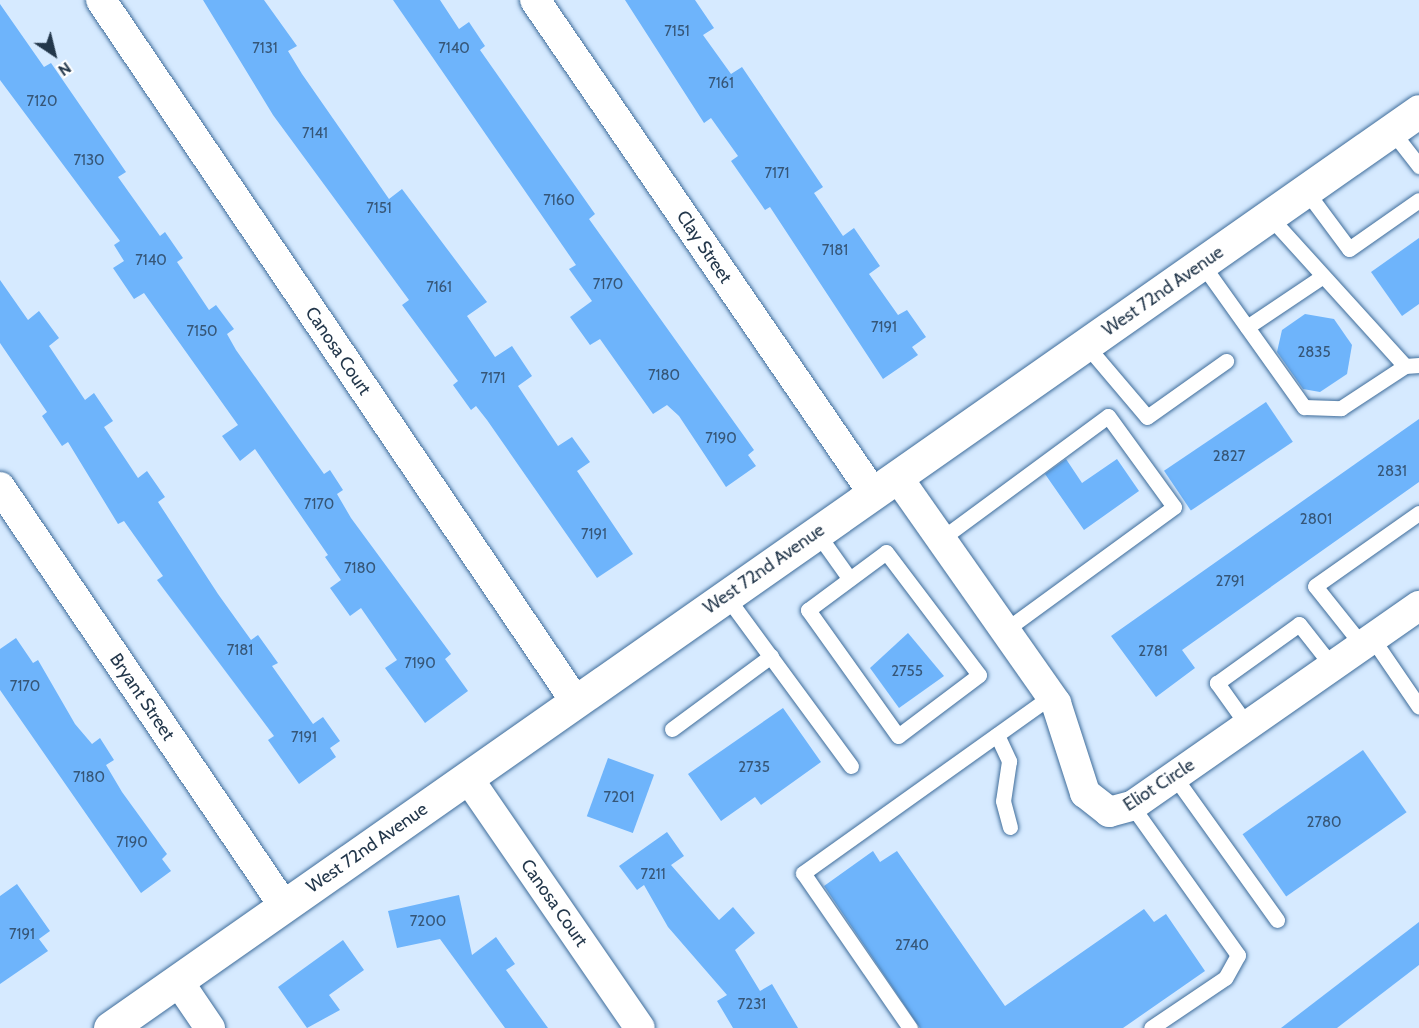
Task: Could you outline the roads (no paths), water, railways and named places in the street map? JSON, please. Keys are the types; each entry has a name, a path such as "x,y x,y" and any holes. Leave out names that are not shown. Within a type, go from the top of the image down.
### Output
{"main road":[{"name":"West 72nd Avenue","path":"110,1028 1269,216 1410,121"}],"street":[{"name":"Canosa Court","path":"100,0 576,702"},
{"name":"Clay Street","path":"535,0 885,485"},
{"name":"Eliot Circle","path":"885,485 941,539 1006,629 1051,696 1068,732 1085,793 1109,812 1132,806 1419,606"},
{"name":"Bryant Street","path":"0,487 284,906"},
{"name":"Canosa Court","path":"468,778 640,1028"},
{"path":"177,981 210,1028"}],"lane":[{"path":"1410,121 1419,166"},
{"path":"1306,191 1349,249 1419,200"},
{"path":"1202,264 1304,407 1341,408 1412,365 1359,310 1320,278 1269,216"},
{"path":"1247,327 1320,278"},
{"path":"1086,345 1147,417 1226,361"},
{"path":"941,539 1108,416 1168,498 1174,507 1006,629"},
{"path":"1419,513 1315,586 1367,642 1419,707"},
{"path":"817,533 849,578"},
{"path":"886,552 979,675 898,736 808,610 849,578 886,552"},
{"path":"726,596 851,766"},
{"path":"1247,725 1217,683 1299,624 1332,666"},
{"path":"672,729 771,656"},
{"path":"910,1028 803,873 1051,696"},
{"path":"997,735 1009,761 1003,801 1010,827"},
{"path":"1174,776 1277,920"},
{"path":"1132,806 1238,955 1225,978 1151,1028"}]}
